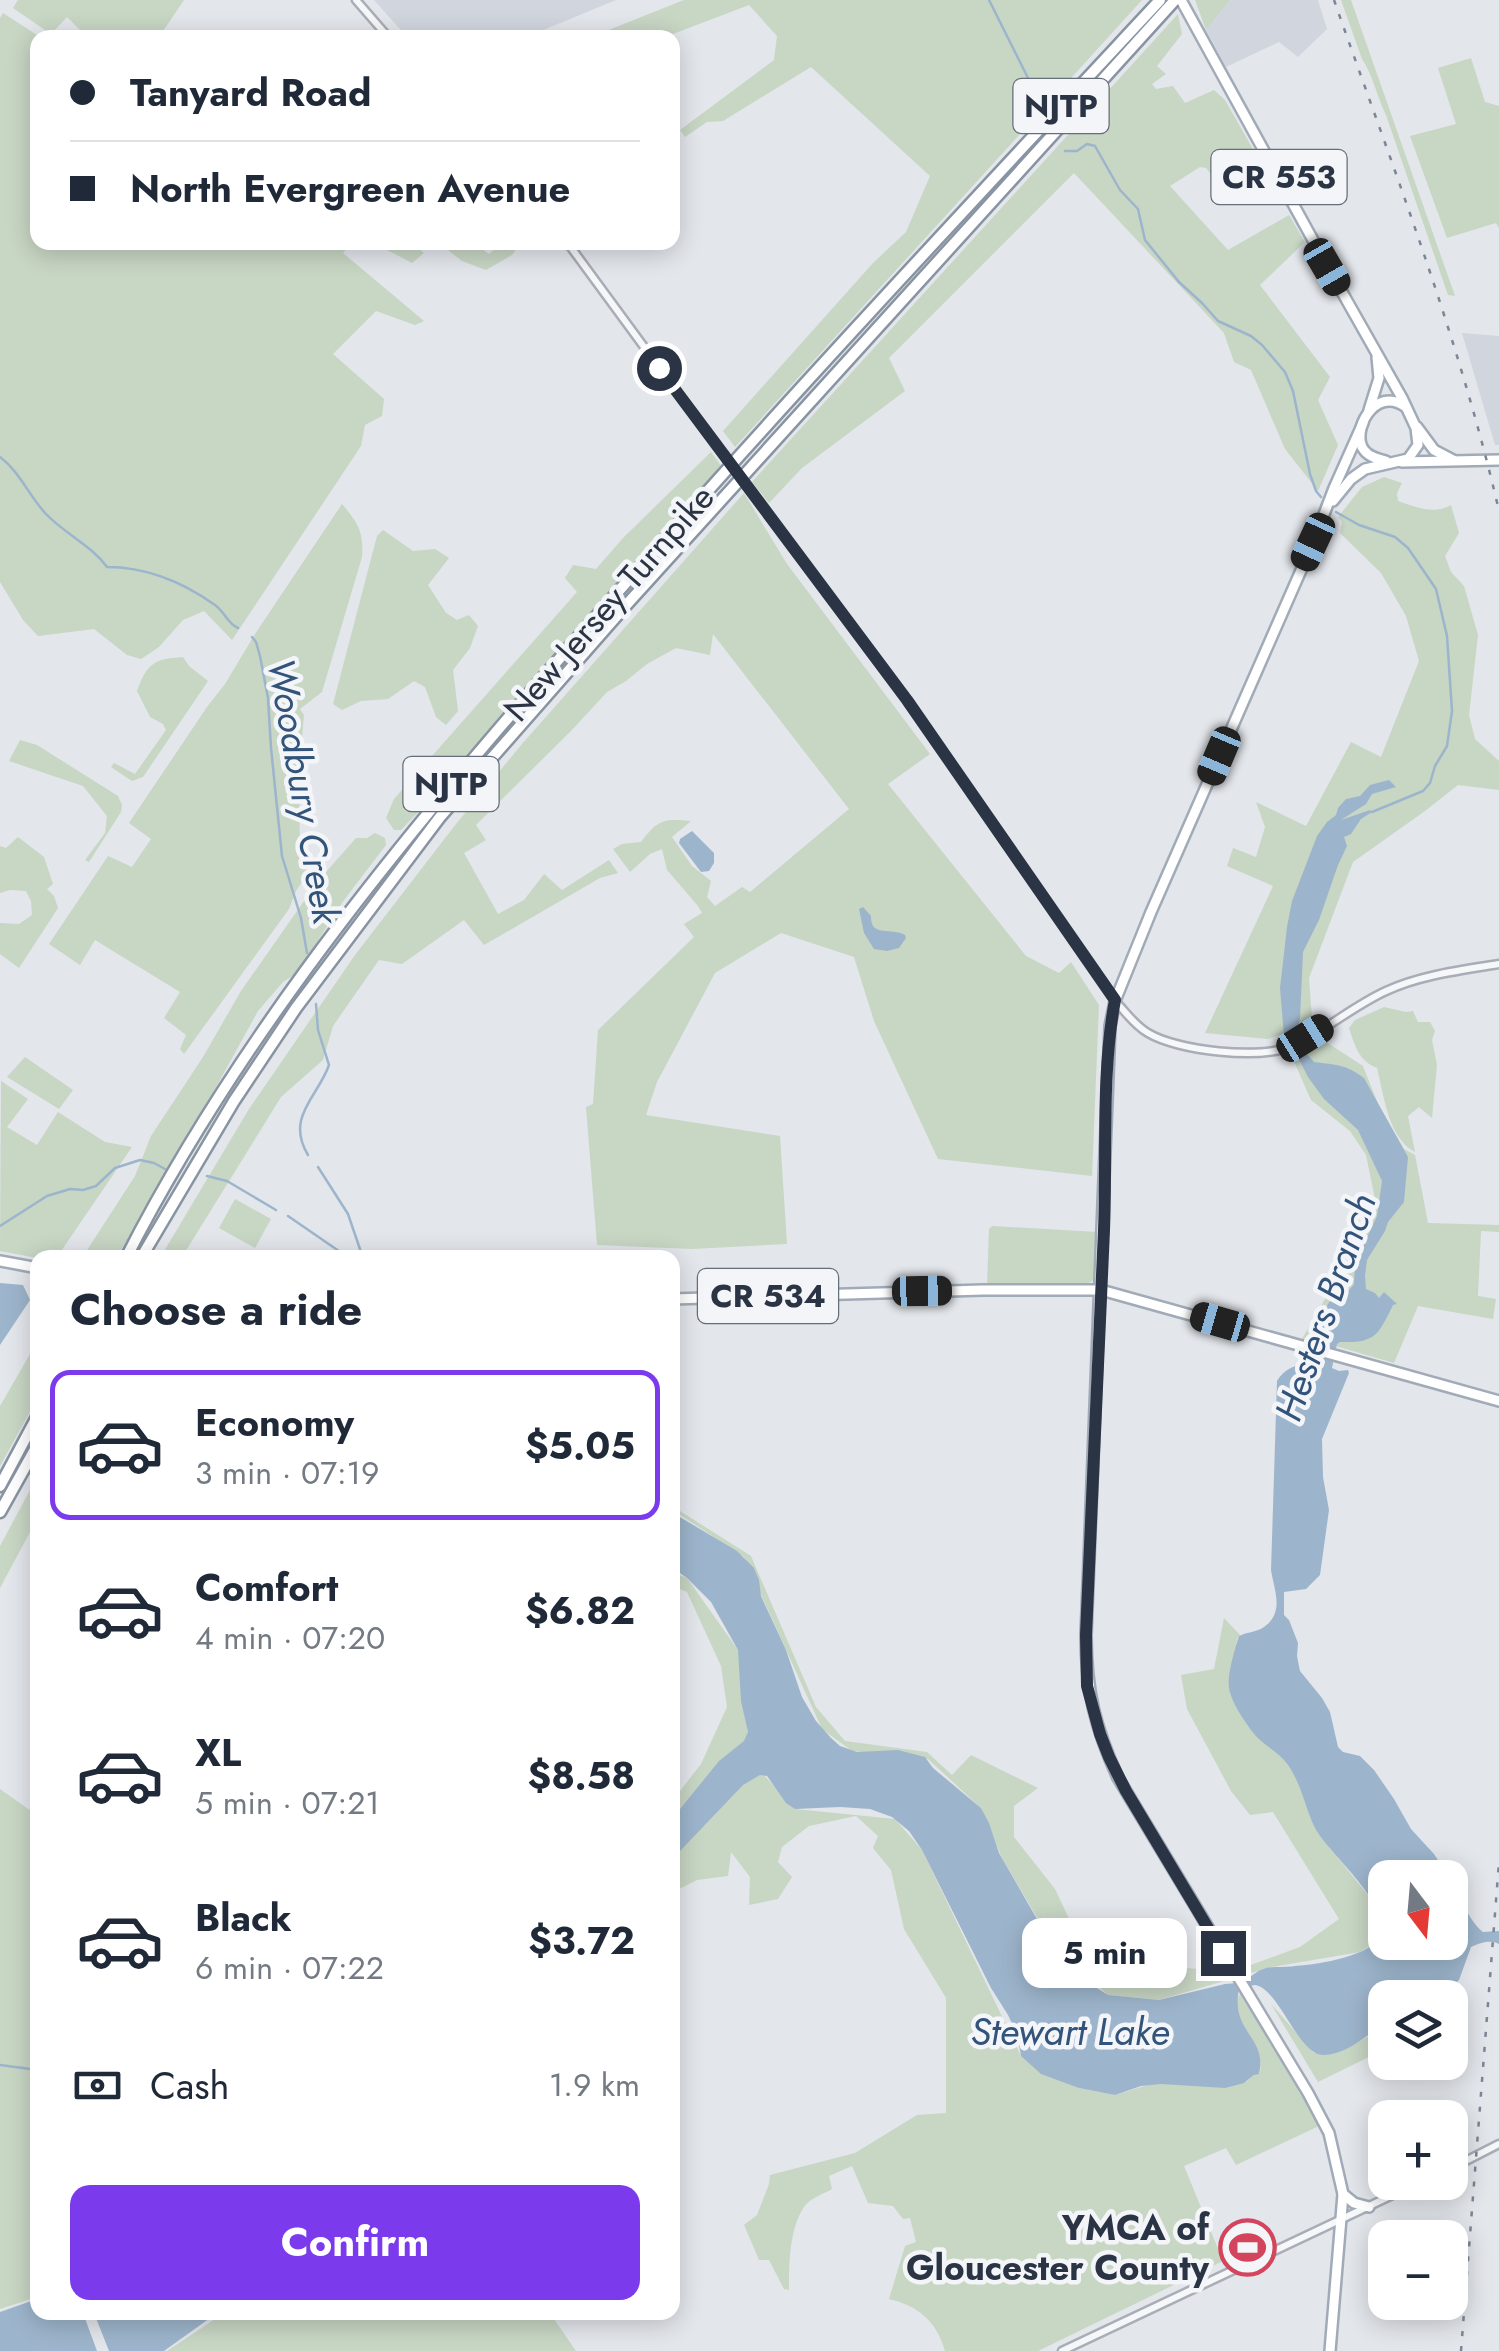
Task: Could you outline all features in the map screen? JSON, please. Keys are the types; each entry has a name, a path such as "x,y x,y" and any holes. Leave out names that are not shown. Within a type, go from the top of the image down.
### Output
{"highway":[{"name":"New Jersey Turnpike","path":"131,1250 193,1141 265,1028 380,871 464,768 832,353 1158,7 1178,0"},
{"name":"New Jersey Turnpike","path":"146,1250 234,1101 296,1008 440,817 1158,7"},
{"path":"0,1486 30,1430"},
{"path":"0,1512 30,1458"}],"main road":[{"name":"CR 553","path":"1178,0 1407,408"},
{"path":"1330,2351 1343,2194 1332,2144 1322,2117 1118,1778 1100,1734 1087,1686 1086,1635 1110,1040 1115,1000 1365,419 1379,378 1376,355"},
{"path":"1458,462 1434,450 1407,408 1398,401 1386,400 1374,406 1365,419 1360,440 1364,451 1378,459 1396,462 1458,462 1499,460"},
{"path":"1324,514 1351,479 1373,466 1411,456 1418,445 1413,421"},
{"path":"0,1261 30,1267"},
{"name":"CR 534","path":"680,1299 1101,1290 1499,1401"},
{"path":"1343,2194 1354,2203 1369,2207"}],"street":[{"path":"356,0 382,30"},
{"path":"574,250 907,700 1115,1000 1146,1032 1179,1045 1257,1054 1295,1044 1399,985 1499,964"},
{"path":"1468,2160 1499,2144"},
{"path":"1062,2351 1383,2200"}],"shaded area":[{"path":"374,0 616,0 543,30 401,30"},
{"path":"1230,0 1318,0 1327,29 1298,57 1279,42 1226,67 1206,30"},
{"path":"1462,333 1499,336 1499,445 1495,445"}],"green space":[{"path":"18,0 184,0 164,30 80,30 67,17 55,30 45,30 13,8"},
{"path":"684,0 1142,0 735,447 723,431 873,263 906,232 930,176 811,67 723,121 707,122 685,137 680,130 774,60 777,36 749,5 680,31 609,30"},
{"path":"1195,0 1230,0 1206,30"},
{"path":"1341,0 1351,0 1455,296 1448,295 1386,115"},
{"path":"3,13 30,31 30,250 346,250 343,253 424,321 415,325 376,311 333,354 384,399 382,416 365,425 361,446 232,640 204,611 183,620 159,647 141,659 127,655 94,629 38,636 23,620 0,582"},
{"path":"1178,14 1182,34 1157,66 1166,74 1152,84 1156,89 1173,86 1185,103 1214,90 1225,100 1258,158 1230,174 1225,169 1213,177 1200,167 1170,186 1228,250 1289,215 1305,242 1260,285 1330,377 1318,400 1338,445 1318,491 1285,449 1251,370 1234,362 1224,333 1074,173 889,358 905,391 802,468 769,503 752,482"},
{"path":"1471,58 1485,102 1499,106 1499,228 1496,223 1447,238 1410,136 1456,124 1438,68"},
{"path":"387,250 424,253 412,263"},
{"path":"448,250 483,250 489,254 494,250 516,250 486,270 462,261"},
{"path":"711,452 722,467 423,807 401,830 394,830 386,818 394,799 577,592 565,578 573,565 596,569"},
{"path":"1384,477 1402,483 1398,501 1431,510 1451,505 1459,533 1445,556 1451,572 1464,586 1478,635 1469,715 1475,739 1499,761 1499,790 1458,785 1353,862 1309,978 1312,1018 1268,1039 1205,1033 1273,886 1227,866 1233,848 1256,857 1265,827 1256,802 1306,826 1351,742 1381,757 1419,661 1406,616 1381,573 1340,533 1342,522 1338,517 1362,487"},
{"path":"744,493 787,564 930,754 888,784 1026,956 1059,973 1071,962 1099,1005 1092,1176 938,1159 874,1021 854,957 781,933 715,973 657,1082 646,1115 780,1136 787,1244 692,1249 597,1245 586,1107 593,1104 598,1030 694,937 684,924 702,913 667,870 662,849 630,872 613,849 641,842 662,822 691,821 672,837 692,866 711,881 707,897 715,906 742,887 750,892 849,809 713,634 710,655 676,648 607,692 476,825 486,840 464,853 498,914 524,900 544,874 562,890 609,860 618,873 600,878 484,945 464,920 402,964 379,960 333,1026 323,1060 281,1097 186,1250 165,1250 249,1109 355,955 522,744"},
{"path":"342,504 359,528 362,557 322,692 300,709 304,715 299,773 300,862 310,870 289,909 184,1054 180,1049 186,1035 164,1018 180,992 95,940 80,965 49,944 108,856 132,867 151,839 129,823"},
{"path":"383,530 413,551 435,549 449,558 428,585 446,613 457,620 469,615 478,626 470,648 453,670 458,711 446,725 436,717 425,687 414,681 388,699 361,701 342,710 333,704 377,536"},
{"path":"183,657 208,681 143,777 132,781 111,767 114,763 135,774 166,730 150,717 137,691 152,665"},
{"path":"20,740 37,745 118,796 121,812 89,862 85,860 105,833 107,816 83,786 9,761"},
{"path":"375,833 385,838 386,845 344,900 297,973 283,982 258,1011 121,1250 87,1250 135,1176 151,1136 241,991 318,881 356,838"},
{"path":"18,837 44,857 53,884 47,889 58,908 19,968 0,954 0,923 19,924 32,915 26,891 0,893 0,846 6,848"},
{"path":"1384,1007 1413,1011 1418,1022 1430,1022 1435,1031 1432,1040 1437,1065 1432,1118 1419,1107 1408,1116 1415,1152 1393,1126 1377,1068 1362,1057 1349,1028 1355,1020"},
{"path":"1326,1042 1363,1066 1380,1109 1404,1149 1415,1155 1428,1223 1499,1225 1499,1232 1481,1231 1478,1296 1496,1299 1493,1319 1418,1306 1394,1363 1302,1339 1374,1214 1375,1199 1366,1155 1350,1131 1311,1100 1293,1059"},
{"path":"25,1057 73,1090 59,1109 7,1077"},
{"path":"1,1081 28,1099 7,1127 37,1145 58,1112 105,1142 132,1147 62,1250 30,1250 30,1257 0,1251"},
{"path":"235,1199 271,1219 255,1248 219,1228"},
{"path":"992,1226 1099,1233 1096,1278 1086,1285 990,1288 987,1286"},
{"path":"30,1354 30,1412 0,1466 0,1406"},
{"path":"30,1490 30,1532 0,1588 0,1546"},
{"path":"680,1511 751,1556 816,1707 845,1741 927,1752 952,1775 971,1755 1038,1788 1014,1806 1014,1837 1055,1889 1081,1944 1114,1930 1124,1964 1201,1969 1213,1963 1224,1981 1159,2000 1108,1995 1055,1948 1002,1858 981,1808 928,1759 852,1751 822,1729 744,1557"},
{"path":"680,1575 687,1578 738,1650 748,1734 764,1775 795,1809 895,1819 922,1850 1021,2056 1079,2088 1115,2095 1151,2084 1246,2082 1260,2073 1260,2060 1237,2013 1240,1994 1319,2126 1236,2165 1226,2148 1184,2166 1223,2261 1038,2351 945,2351 925,2317 889,2299 905,2246 916,2242 910,2218 903,2219 893,2206 868,2203 852,2166 829,2176 832,2189 809,2202 799,2216 791,2247 789,2290 784,2289 769,2260 759,2260 744,2225 757,2215 770,2175 855,2153 917,2115 946,2113 946,1998 904,1929 891,1870 873,1848 878,1836 856,1816 809,1826 782,1847 778,1862 792,1877 778,1899 749,1905 750,1877 731,1852 728,1876 697,1880 680,1888 680,1791 701,1764 727,1707 721,1666 687,1592 680,1589"},
{"path":"1224,1618 1240,1635 1230,1694 1248,1726 1292,1770 1318,1833 1368,1895 1368,1946 1360,1952 1252,1973 1248,1966 1300,1947 1339,1919 1273,1812 1250,1815 1231,1791 1187,1709 1181,1675 1214,1669"},
{"path":"0,1789 30,1810 30,2299 0,2309"},
{"path":"1271,2004 1314,2053 1368,2036 1368,2057 1318,2082"},
{"path":"214,2320 555,2320 576,2351 167,2351"}],"water":[{"path":"1389,780 1396,787 1372,794 1366,804 1341,820 1372,812 1344,837 1347,846 1303,952 1300,1018 1293,1031 1314,1062 1346,1068 1364,1078 1408,1157 1404,1202 1367,1260 1365,1276 1366,1289 1379,1298 1384,1292 1397,1304 1374,1336 1337,1344 1332,1368 1349,1373 1322,1439 1329,1510 1320,1575 1306,1589 1284,1592 1284,1615 1298,1643 1300,1671 1330,1712 1338,1747 1360,1756 1374,1770 1411,1829 1438,1860 1368,1860 1368,1895 1315,1828 1285,1761 1246,1723 1230,1694 1229,1683 1239,1636 1264,1627 1276,1608 1271,1570 1277,1381 1289,1369 1317,1363 1322,1358 1327,1341 1321,1332 1320,1317 1330,1301 1354,1284 1355,1263 1377,1216 1382,1181 1358,1130 1324,1099 1284,1036 1280,988 1292,901 1317,836 1346,799 1360,796 1370,785"},
{"path":"692,831 714,853 709,871 701,872 679,843"},
{"path":"863,907 878,930 905,935 899,948 874,949 864,933 859,909"},
{"path":"0,1283 23,1285 30,1300 0,1345"},
{"name":"Stewart Lake","path":"680,1517 737,1551 754,1568 761,1596 802,1697 831,1738 857,1752 898,1750 925,1757 981,1808 999,1853 1049,1940 1092,1985 1108,1995 1159,2000 1240,1982 1267,1968 1331,1961 1367,1948 1368,1960 1466,1960 1459,1980 1368,1980 1368,2034 1332,2054 1314,2052 1305,2044 1263,1988 1254,1985 1239,1990 1240,2016 1258,2051 1259,2074 1225,2088 1161,2084 1115,2095 1079,2088 1041,2074 1021,2056 1008,2015 922,1850 909,1831 892,1817 870,1809 795,1809 767,1776 760,1775 743,1785 680,1851 680,1809 748,1732 741,1701 738,1650 711,1602 680,1573"},
{"path":"1468,1913 1483,1932 1499,1931 1499,1944 1488,1942 1471,1947 1468,1955"},
{"path":"30,2301 30,2320 86,2320 97,2351 0,2351 0,2312"},
{"path":"97,2320 207,2320 164,2351 109,2351"}],"waterway":[{"name":"Hesters Branch","path":"989,0 1031,84"},
{"name":"Hesters Branch","path":"1065,151 1077,151 1087,144 1095,146 1120,190 1138,209 1145,240 1179,282 1218,321 1262,345 1285,372 1293,391 1310,474 1321,497"},
{"name":"Woodbury Creek","path":"0,457 46,514 107,567 150,573 177,583 215,605 238,628"},
{"name":"Hesters Branch","path":"1336,512 1395,537 1408,548 1436,589 1447,636 1452,711 1447,746 1423,791 1372,812"},
{"name":"Woodbury Creek","path":"252,637 268,698 282,856 307,953"},
{"name":"Woodbury Creek","path":"308,1155 302,1142 302,1118 329,1065 318,1030 316,1004"},
{"path":"0,1226 47,1196 96,1186 115,1168 140,1160 165,1169"},
{"name":"Woodbury Creek","path":"318,1167 348,1214 360,1250"},
{"path":"207,1176 227,1181 276,1210"},
{"path":"288,1216 337,1250"},
{"path":"0,2065 30,2069"}],"railway":[{"path":"1334,0 1445,317 1499,511"},
{"path":"1461,2351 1499,1862"}],"place":[{"name":"YMCA of Gloucester County","path":"1248,2248"}],"route":[{"path":"659,368 907,700 1115,1000 1110,1026 1106,1118 1087,1686 1100,1734 1118,1778 1223,1953"}]}
